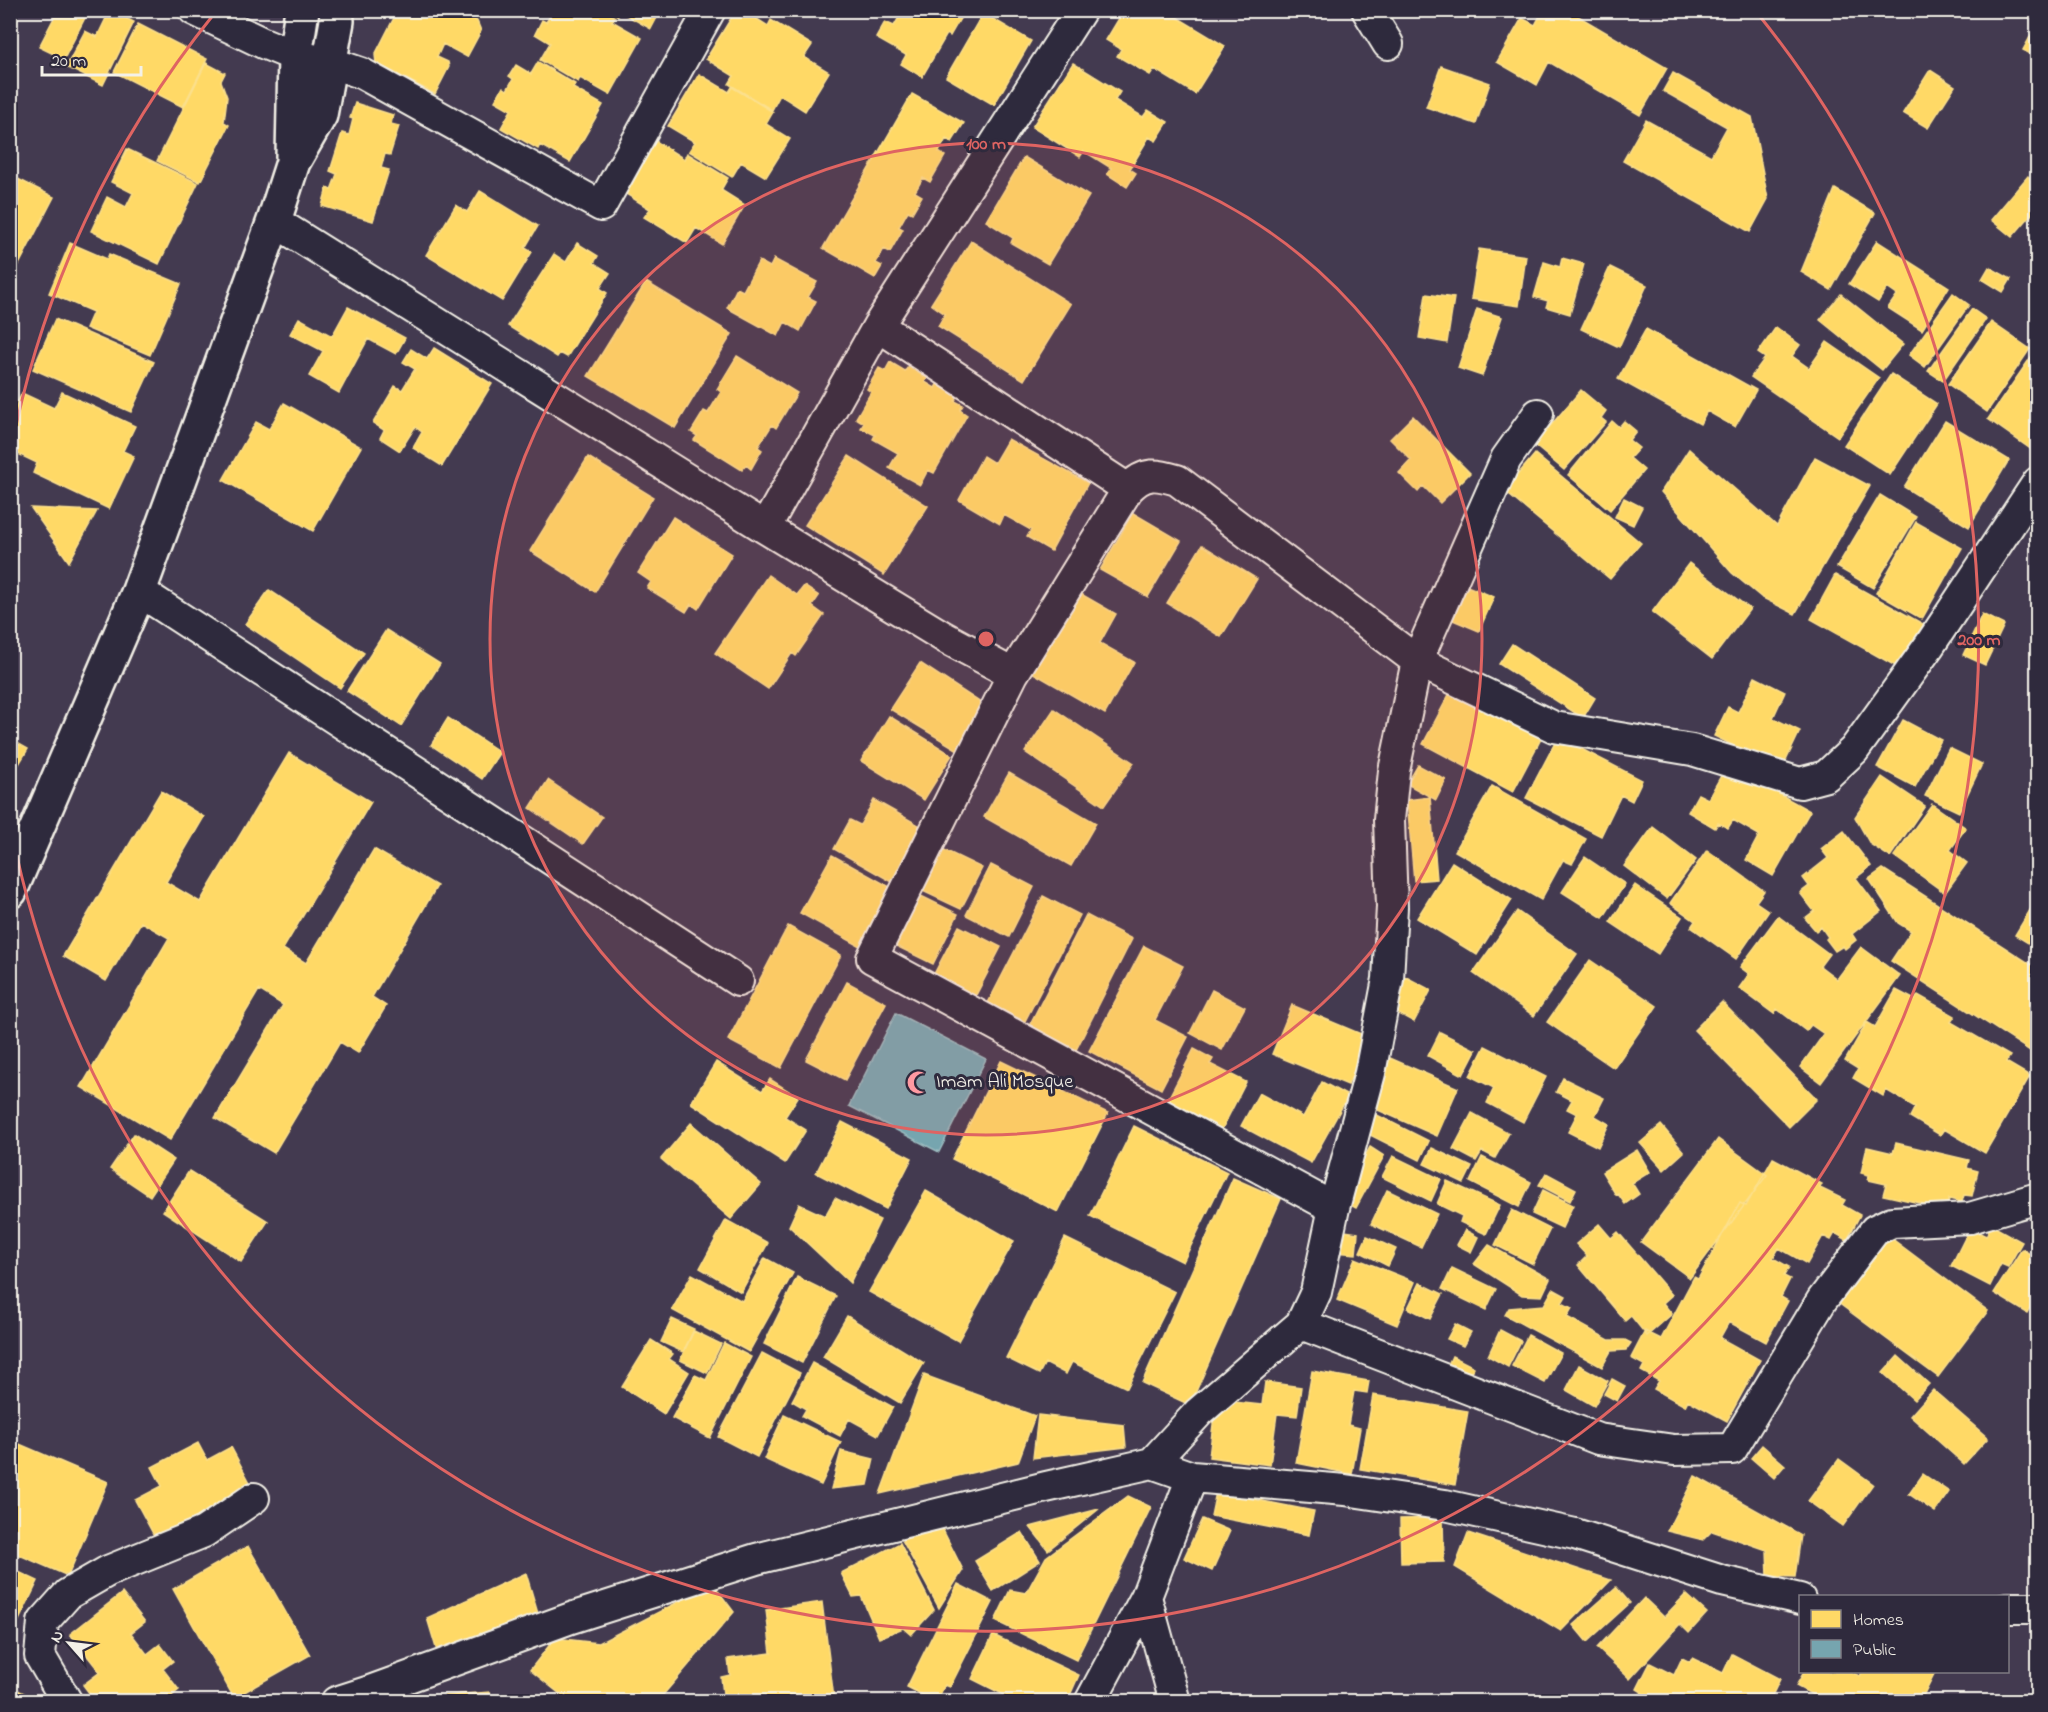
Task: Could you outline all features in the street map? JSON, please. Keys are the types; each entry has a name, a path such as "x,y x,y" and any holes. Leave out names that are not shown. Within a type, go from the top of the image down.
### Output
{"street":[{"path":"194,10 262,43 295,56 329,62 361,73 601,206 710,10"},
{"path":"293,162 295,56 302,10"},
{"path":"10,891 139,591 274,221 293,162 320,115 337,21 336,10"},
{"path":"765,528 878,326 1081,10"},
{"path":"1367,10 1388,44"},
{"path":"274,221 765,528 944,637 1013,674"},
{"path":"878,326 1128,489"},
{"path":"1152,1463 1199,1412 1301,1324 1316,1292 1334,1208 1370,1073 1388,979 1392,907 1389,819 1394,771 1417,661 1506,459 1538,414"},
{"path":"1334,1208 872,958 1013,674 1128,489 1136,481 1155,474 1178,480 1417,661 1554,727 1692,750 1800,783 1826,776 1854,750 1922,656 2037,482"},
{"path":"139,591 738,981"},
{"path":"1301,1324 1598,1439 1674,1450 1732,1449 1822,1300 1875,1230 1892,1222 1970,1218 2037,1198"},
{"path":"336,1701 368,1692 571,1618 756,1559 1152,1463 1192,1477 1344,1490 1445,1505 1575,1534 1722,1581 1799,1599"},
{"path":"1090,1701 1146,1598 1192,1477"},
{"path":"66,1701 40,1656 43,1622 62,1601 69,1594 108,1571 204,1532 254,1498"},
{"path":"1146,1598 1175,1701"},
{"path":"2009,1608 2037,1608"}],"building: Homes":[{"path":"58,10 89,10 64,59 39,47"},
{"path":"110,10 134,22 103,85 66,67 85,31 97,37"},
{"path":"398,10 458,10 477,21 481,31 467,57 443,44 437,57 448,62 449,67 435,94 376,63 375,55"},
{"path":"550,10 604,10 615,17 612,21 642,38 610,95 580,78 578,82 540,60 550,43 535,34 542,20 546,22 553,12"},
{"path":"610,10 661,10 651,29 621,12 618,16"},
{"path":"736,10 743,10 768,26 771,20 812,45 804,57 829,72 805,111 780,95 772,110 729,84 734,76 706,59"},
{"path":"903,10 965,10 950,36 947,34 922,77 901,64 906,55 876,38 885,22 894,26"},
{"path":"1124,10 1135,15 1137,10 1172,10 1170,13 1225,46 1195,94 1154,69 1150,75 1117,56 1121,49 1106,40"},
{"path":"1543,10 1568,10 1667,68 1640,115 1549,62 1537,85 1497,62 1522,18 1535,25"},
{"path":"983,13 1031,41 994,105 946,77"},
{"path":"138,24 207,59 183,107 114,72"},
{"path":"2035,28 2038,29 2038,58 2023,50"},
{"path":"538,62 575,84 573,88 603,105 570,162 540,145 538,149 501,128 511,110 495,101 503,87 507,90 513,79 509,76 516,65 531,74"},
{"path":"206,63 225,73 221,81 227,97 224,122 229,125 200,182 157,161"},
{"path":"1073,63 1120,92 1115,100 1143,117 1148,110 1168,122 1156,141 1149,137 1130,169 1136,173 1127,187 1107,174 1111,168 1084,151 1080,157 1032,127"},
{"path":"1441,66 1490,83 1476,124 1426,107"},
{"path":"1930,70 1955,86 1928,128 1903,113"},
{"path":"1673,73 1752,117 1768,199 1750,232 1623,161 1646,120 1711,156 1727,127 1663,91"},
{"path":"699,74 729,92 732,87 773,112 766,124 790,139 766,177 741,162 732,177 689,151 695,142 668,126"},
{"path":"912,94 964,123 952,142 946,139 939,152 945,156 930,182 923,178 915,192 922,196 912,213 908,211 899,227 903,229 890,252 884,249 876,263 882,266 875,278 823,248"},
{"path":"355,103 393,115 391,124 399,126 390,155 385,154 381,168 389,170 373,221 322,206 327,188 331,190 337,174 330,171 342,133 349,135 353,119 350,118"},
{"path":"654,140 684,159 687,153 728,178 721,190 745,205 722,244 696,228 687,243 644,217 650,209 623,192"},
{"path":"127,149 198,183 159,264 91,231 107,197 126,207 133,193 111,182"},
{"path":"1024,157 1089,196 1048,264 1011,243 1013,238 986,221"},
{"path":"10,175 54,197 10,282"},
{"path":"2028,176 2038,184 2038,207 2012,237 1991,220"},
{"path":"1835,189 1875,213 1831,290 1801,272"},
{"path":"480,191 538,226 525,248 532,252 502,301 426,255 456,205 467,212"},
{"path":"971,241 1071,304 1024,380 938,326 945,314 931,304"},
{"path":"1877,241 1949,287 1922,330 1888,308 1897,295 1887,288 1878,302 1849,284"},
{"path":"70,243 107,259 109,254 181,284 150,355 86,328 93,312 49,293"},
{"path":"577,243 598,256 594,263 610,273 600,288 607,293 567,357 560,353 557,357 508,326 554,254 566,262"},
{"path":"1479,249 1526,256 1519,306 1471,299"},
{"path":"1562,258 1584,264 1570,314 1546,307 1548,301 1534,297 1544,262 1560,267"},
{"path":"774,259 817,282 808,297 816,301 800,331 785,322 778,336 727,308 737,288 743,291 759,261 770,267"},
{"path":"1610,267 1647,285 1619,347 1581,329"},
{"path":"1989,267 2011,279 2003,292 1982,279"},
{"path":"646,282 732,334 675,428 588,376"},
{"path":"1953,293 1969,305 1925,367 1909,355"},
{"path":"1426,294 1454,298 1447,343 1419,338"},
{"path":"1841,294 1903,344 1882,370 1820,320"},
{"path":"348,307 405,338 396,354 368,339 339,393 309,376 323,351 290,334 299,318 332,336"},
{"path":"1477,309 1502,317 1482,376 1458,368"},
{"path":"1972,309 1986,319 1943,381 1928,371"},
{"path":"55,319 154,362 131,412 33,369"},
{"path":"1991,322 2030,349 1987,412 1948,384"},
{"path":"1776,327 1800,345 1792,356 1809,368 1827,342 1879,378 1838,437 1751,377 1765,358 1758,353"},
{"path":"1646,329 1756,390 1735,427 1707,411 1700,424 1618,379"},
{"path":"434,348 492,384 442,466 413,448 422,432 415,427 400,451 380,438 384,430 373,423 395,386 402,390 415,369 403,362 411,349 427,359"},
{"path":"2033,354 2038,358 2038,441 2032,450 1988,419"},
{"path":"737,356 797,393 776,428 772,425 758,447 762,450 751,469 746,465 742,470 694,440 697,436 691,432 704,411 708,413 721,392 717,389"},
{"path":"890,362 905,371 908,367 927,378 925,382 935,388 938,383 958,395 955,401 963,405 960,410 967,415 934,473 928,470 920,485 889,468 898,453 873,439 875,435 861,428 864,423 856,418 871,392 867,389 879,368 885,371"},
{"path":"1891,374 1937,404 1890,475 1844,445"},
{"path":"1581,390 1606,411 1601,418 1606,422 1564,470 1534,445"},
{"path":"62,392 135,426 123,451 134,456 109,509 33,473 37,463 10,450 10,417 22,393 54,408"},
{"path":"284,403 361,447 313,531 223,480 256,422 269,429"},
{"path":"1413,416 1470,473 1440,503 1423,486 1418,492 1399,473 1411,460 1390,439"},
{"path":"1612,421 1619,427 1624,421 1636,431 1629,440 1639,448 1630,458 1644,470 1610,510 1568,475"},
{"path":"1945,421 2009,460 1969,527 1904,487"},
{"path":"1008,439 1088,483 1051,551 1027,537 1031,530 1004,515 1000,524 959,500 983,456 994,463"},
{"path":"1689,449 1777,526 1815,457 1870,486 1795,614 1761,597 1732,573 1661,492"},
{"path":"1535,454 1641,543 1610,579 1504,491"},
{"path":"849,456 928,506 884,575 805,525"},
{"path":"588,457 653,497 595,592 530,551"},
{"path":"1880,495 1916,517 1873,588 1837,567"},
{"path":"1624,498 1642,507 1633,525 1615,517"},
{"path":"31,508 97,511 69,562"},
{"path":"1133,513 1181,541 1148,597 1100,570"},
{"path":"673,517 732,554 698,609 691,604 686,612 647,588 651,582 638,573"},
{"path":"1916,522 1962,548 1922,619 1876,593"},
{"path":"1202,545 1257,579 1221,637 1167,603"},
{"path":"1689,563 1750,609 1712,659 1652,612"},
{"path":"768,575 797,595 804,586 819,596 812,606 824,615 796,656 792,653 768,689 715,653"},
{"path":"1835,575 1932,629 1908,673 1811,619"},
{"path":"1467,586 1494,597 1479,631 1453,620"},
{"path":"269,590 364,653 340,688 245,624"},
{"path":"1074,590 1116,614 1100,643 1134,662 1105,714 1028,670"},
{"path":"1982,614 2004,625 1985,665 1963,655"},
{"path":"386,630 440,664 401,726 347,691"},
{"path":"1512,644 1595,698 1583,718 1499,664"},
{"path":"920,663 987,707 958,750 890,709"},
{"path":"1755,677 1785,692 1773,718 1800,731 1782,769 1714,736 1728,707 1738,712"},
{"path":"1453,687 1543,735 1513,792 1423,744"},
{"path":"1054,709 1134,763 1104,806 1025,752"},
{"path":"889,716 952,755 924,800 861,761"},
{"path":"448,718 500,752 482,779 431,745"},
{"path":"1903,720 1941,740 1915,787 1877,767"},
{"path":"1558,737 1642,780 1632,801 1621,795 1601,836 1526,798"},
{"path":"10,739 28,749 10,779"},
{"path":"1949,748 1982,764 1959,812 1925,796"},
{"path":"289,753 371,802 283,949 306,963 374,849 437,886 372,997 386,1006 358,1053 340,1042 274,1153 215,1118 283,1005 259,990 170,1140 81,1087 169,938 141,922 106,981 63,956 161,791 204,817 166,882 200,902"},
{"path":"1418,765 1446,780 1436,800 1407,784"},
{"path":"1727,765 1810,811 1773,876 1746,860 1759,835 1733,820 1728,828 1718,823 1715,828 1688,812 1698,794 1708,799"},
{"path":"1009,773 1096,823 1071,866 984,817"},
{"path":"1882,777 1925,806 1890,857 1870,844 1855,817"},
{"path":"548,780 602,817 583,844 530,808"},
{"path":"1492,786 1586,839 1572,864 1563,860 1541,900 1455,851"},
{"path":"1430,797 1437,879 1414,881 1407,800"},
{"path":"874,800 924,828 894,883 834,849 850,820 860,825"},
{"path":"1932,804 1966,828 1950,850 1967,863 1945,893 1894,856"},
{"path":"1653,827 1696,860 1667,899 1624,866"},
{"path":"1844,831 1871,866 1856,878 1881,911 1852,934 1856,940 1845,949 1843,946 1835,951 1821,927 1816,931 1805,918 1814,911 1800,893 1809,886 1803,878 1828,858 1821,849"},
{"path":"936,846 982,868 961,909 916,888"},
{"path":"1707,850 1764,891 1756,902 1769,911 1736,959 1691,927 1695,921 1670,903"},
{"path":"832,855 899,892 867,950 800,913"},
{"path":"1585,857 1625,884 1603,918 1562,892"},
{"path":"1452,862 1512,900 1477,955 1417,918"},
{"path":"991,865 1034,887 1009,937 966,915"},
{"path":"1883,869 2038,969 2038,1056 1891,961 1911,931 1898,923 1869,879"},
{"path":"1635,885 1682,917 1658,954 1610,922"},
{"path":"915,893 958,914 933,964 890,943"},
{"path":"1043,896 1080,915 1025,1021 988,1003"},
{"path":"2038,897 2038,949 2015,935"},
{"path":"1517,911 1577,954 1534,1016 1473,973"},
{"path":"1086,915 1132,939 1076,1050 1029,1026"},
{"path":"1778,916 1829,954 1820,966 1837,979 1861,947 1900,976 1821,1083 1800,1067 1824,1034 1811,1025 1806,1031 1777,1009 1774,1014 1739,988 1749,974 1740,967"},
{"path":"788,926 841,955 781,1068 728,1040"},
{"path":"959,926 1001,947 975,997 933,976"},
{"path":"1144,946 1183,966 1155,1020 1188,1037 1161,1089 1089,1051"},
{"path":"1590,960 1657,1006 1614,1068 1547,1022"},
{"path":"1406,977 1431,990 1414,1022 1390,1009"},
{"path":"847,982 886,1003 845,1080 806,1060"},
{"path":"1212,990 1245,1007 1222,1050 1190,1033"},
{"path":"1896,990 1915,1000 1918,995 1955,1016 1951,1022 2010,1056 2006,1062 2030,1076 1985,1153 1944,1129 1940,1135 1910,1117 1915,1107 1886,1090 1883,1096 1853,1078 1858,1069 1845,1061 1867,1022 1875,1027"},
{"path":"1722,1002 1817,1099 1789,1127 1694,1030"},
{"path":"1292,1005 1368,1037 1348,1085 1272,1054"},
{"path":"1440,1032 1476,1050 1463,1075 1428,1056"},
{"path":"1485,1046 1546,1077 1523,1122 1487,1103 1494,1088 1470,1076"},
{"path":"1194,1049 1213,1059 1210,1064 1246,1082 1222,1129 1167,1101"},
{"path":"1390,1058 1458,1088 1437,1136 1369,1106"},
{"path":"1001,1061 1108,1113 1058,1212 952,1159"},
{"path":"716,1062 762,1091 770,1079 798,1097 785,1117 806,1130 785,1163 691,1103"},
{"path":"1563,1078 1604,1098 1595,1116 1609,1124 1598,1147 1568,1132 1577,1114 1567,1109 1572,1100 1556,1092"},
{"path":"1322,1082 1348,1096 1311,1163 1241,1126 1259,1093 1303,1117"},
{"path":"1472,1113 1509,1133 1495,1158 1482,1151 1476,1161 1453,1149"},
{"path":"1375,1114 1429,1141 1420,1160 1366,1133"},
{"path":"842,1122 912,1158 886,1209 816,1173"},
{"path":"691,1123 761,1184 731,1219 661,1159"},
{"path":"1661,1125 1684,1152 1664,1170 1640,1143"},
{"path":"1134,1126 1227,1172 1183,1262 1090,1216"},
{"path":"134,1134 174,1160 150,1196 110,1169"},
{"path":"1718,1139 1767,1175 1690,1278 1641,1242"},
{"path":"1896,1143 1969,1160 1967,1168 1978,1171 1972,1196 1964,1195 1962,1202 1949,1199 1947,1209 1883,1195 1886,1184 1868,1180 1869,1175 1861,1173 1867,1147 1893,1153"},
{"path":"1370,1147 1384,1156 1356,1208 1341,1200"},
{"path":"1432,1148 1472,1167 1464,1183 1424,1164"},
{"path":"1637,1150 1650,1172 1632,1183 1639,1194 1625,1204 1618,1194 1616,1195 1602,1172"},
{"path":"1393,1156 1441,1179 1431,1201 1382,1177"},
{"path":"1482,1157 1531,1182 1519,1207 1470,1182"},
{"path":"1773,1158 1822,1184 1820,1188 1845,1200 1842,1205 1860,1215 1847,1240 1835,1233 1831,1240 1823,1236 1807,1264 1779,1248 1773,1258 1789,1267 1784,1276 1790,1279 1781,1297 1788,1301 1766,1342 1729,1322 1720,1338 1760,1360 1727,1421 1688,1400 1685,1406 1654,1389 1659,1381 1641,1371 1644,1365 1631,1358 1645,1331 1661,1339 1694,1277 1698,1279 1740,1203 1746,1206"},
{"path":"189,1171 268,1221 241,1262 163,1211"},
{"path":"1546,1173 1576,1189 1570,1201 1539,1185"},
{"path":"1233,1178 1281,1199 1190,1405 1142,1383"},
{"path":"1447,1181 1500,1205 1486,1234 1460,1222 1462,1216 1437,1204"},
{"path":"1387,1190 1437,1214 1421,1247 1371,1224"},
{"path":"1543,1190 1573,1205 1562,1228 1532,1214"},
{"path":"926,1191 1014,1241 958,1341 869,1292"},
{"path":"835,1198 880,1220 850,1283 789,1226 799,1204 825,1216"},
{"path":"1512,1210 1550,1229 1533,1264 1495,1245"},
{"path":"726,1220 768,1243 741,1292 700,1268"},
{"path":"1599,1224 1611,1238 1618,1232 1672,1295 1663,1303 1672,1314 1647,1336 1631,1316 1625,1321 1578,1265 1587,1256 1576,1244"},
{"path":"1991,1225 2022,1242 2008,1267 2001,1264 1990,1286 1951,1266 1970,1228 1986,1236"},
{"path":"1337,1230 1358,1233 1356,1254 1335,1252"},
{"path":"1465,1230 1478,1237 1471,1252 1457,1245"},
{"path":"1883,1232 1988,1311 1938,1377 1833,1299"},
{"path":"1367,1236 1396,1249 1388,1266 1360,1252"},
{"path":"1065,1238 1175,1292 1127,1388 1072,1362 1066,1374 1045,1363 1039,1374 1006,1358"},
{"path":"1489,1245 1550,1279 1542,1296 1522,1295 1474,1264"},
{"path":"2022,1249 2038,1259 2038,1295 2027,1313 1994,1293"},
{"path":"765,1258 793,1273 749,1352 672,1310 692,1274 742,1301"},
{"path":"1355,1258 1415,1282 1397,1325 1337,1300"},
{"path":"1452,1268 1496,1289 1486,1310 1442,1289"},
{"path":"797,1277 836,1296 802,1363 764,1344"},
{"path":"1420,1283 1443,1294 1430,1319 1408,1308"},
{"path":"1553,1289 1566,1296 1562,1303 1572,1308 1567,1317 1609,1340 1625,1340 1631,1343 1626,1350 1611,1351 1602,1367 1505,1315 1509,1308 1544,1305"},
{"path":"847,1316 924,1363 900,1403 823,1357"},
{"path":"672,1319 694,1329 683,1352 661,1342"},
{"path":"1455,1324 1471,1332 1463,1346 1447,1339"},
{"path":"1500,1330 1521,1341 1508,1367 1488,1356"},
{"path":"694,1331 721,1344 707,1373 680,1360"},
{"path":"1528,1335 1561,1353 1545,1383 1512,1366"},
{"path":"651,1340 673,1354 669,1359 689,1372 664,1414 622,1387"},
{"path":"724,1343 751,1357 710,1438 672,1418 695,1375 706,1380"},
{"path":"762,1353 800,1373 757,1457 718,1437"},
{"path":"1452,1356 1474,1367 1469,1377 1447,1367"},
{"path":"1898,1356 1929,1384 1914,1400 1883,1373"},
{"path":"812,1363 893,1407 878,1435 849,1419 840,1436 802,1416 806,1409 792,1401"},
{"path":"1579,1365 1608,1381 1594,1406 1566,1390"},
{"path":"1312,1371 1369,1381 1367,1393 1354,1391 1348,1425 1360,1428 1352,1474 1296,1463"},
{"path":"924,1375 1035,1416 1018,1462 880,1494"},
{"path":"1612,1379 1625,1386 1617,1401 1604,1394"},
{"path":"1265,1382 1301,1387 1297,1416 1277,1414 1270,1465 1209,1457 1216,1400 1262,1405"},
{"path":"1933,1390 1988,1438 1964,1464 1910,1416"},
{"path":"1373,1395 1468,1411 1455,1485 1360,1469"},
{"path":"784,1415 841,1442 821,1485 764,1459"},
{"path":"1038,1415 1124,1425 1126,1447 1033,1458"},
{"path":"10,1440 108,1482 68,1576 10,1551"},
{"path":"198,1443 207,1460 231,1447 254,1490 157,1541 135,1500 162,1486 152,1467"},
{"path":"1762,1445 1785,1465 1774,1478 1751,1458"},
{"path":"841,1451 874,1459 868,1485 831,1489"},
{"path":"1839,1459 1873,1484 1843,1526 1808,1501"},
{"path":"1923,1474 1949,1492 1935,1512 1909,1494"},
{"path":"1695,1476 1801,1535 1795,1577 1768,1576 1767,1550 1712,1531 1703,1540 1667,1531"},
{"path":"1216,1492 1314,1511 1309,1535 1211,1516"},
{"path":"1128,1496 1151,1507 1076,1660 995,1621 1010,1590 1026,1593 1046,1557"},
{"path":"1099,1509 1048,1550 1030,1527"},
{"path":"1443,1518 1444,1562 1401,1563 1400,1519"},
{"path":"1202,1519 1230,1531 1212,1571 1184,1558"},
{"path":"941,1526 963,1570 939,1608 902,1540"},
{"path":"1022,1532 1040,1561 993,1591 975,1561"},
{"path":"1468,1533 1611,1580 1561,1631 1455,1567"},
{"path":"900,1543 934,1610 911,1635 903,1628 879,1638 861,1596 853,1597 841,1573"},
{"path":"248,1546 310,1655 234,1698 173,1589"},
{"path":"10,1568 38,1581 10,1639"},
{"path":"526,1573 539,1617 439,1658 427,1618"},
{"path":"713,1584 734,1612 657,1702 570,1702 530,1670 555,1638 599,1643"},
{"path":"958,1584 993,1602 950,1687 945,1685 936,1702 907,1687"},
{"path":"1616,1587 1630,1603 1587,1642 1573,1625"},
{"path":"122,1593 145,1622 131,1633 147,1654 160,1644 173,1661 163,1669 179,1690 168,1699 170,1702 96,1702 83,1685 100,1672 70,1634"},
{"path":"1686,1594 1707,1613 1689,1633 1680,1624 1630,1679 1597,1648 1644,1598 1664,1617"},
{"path":"822,1602 834,1699 817,1702 724,1702 721,1677 730,1675 728,1659 771,1653 766,1610"},
{"path":"993,1635 1079,1675 1067,1702 1018,1702 972,1679"},
{"path":"1732,1654 1780,1679 1772,1696 1782,1702 1647,1702 1639,1697 1642,1692 1637,1689 1650,1663 1674,1675 1682,1658 1690,1662 1692,1658 1723,1673"},
{"path":"1803,1673 1853,1673 1860,1676 1862,1673 1934,1673 1921,1700 1916,1697 1914,1702 1826,1702 1796,1686"},
{"path":"10,1686 41,1702 10,1702"},
{"path":"490,1692 491,1702 428,1702 428,1697"}],"building: Public":[{"name":"Imam Ali Mosque","path":"896,1013 986,1059 939,1152 849,1106"}],"place":[{"name":"Imam Ali Mosque","path":"918,1082"}]}
